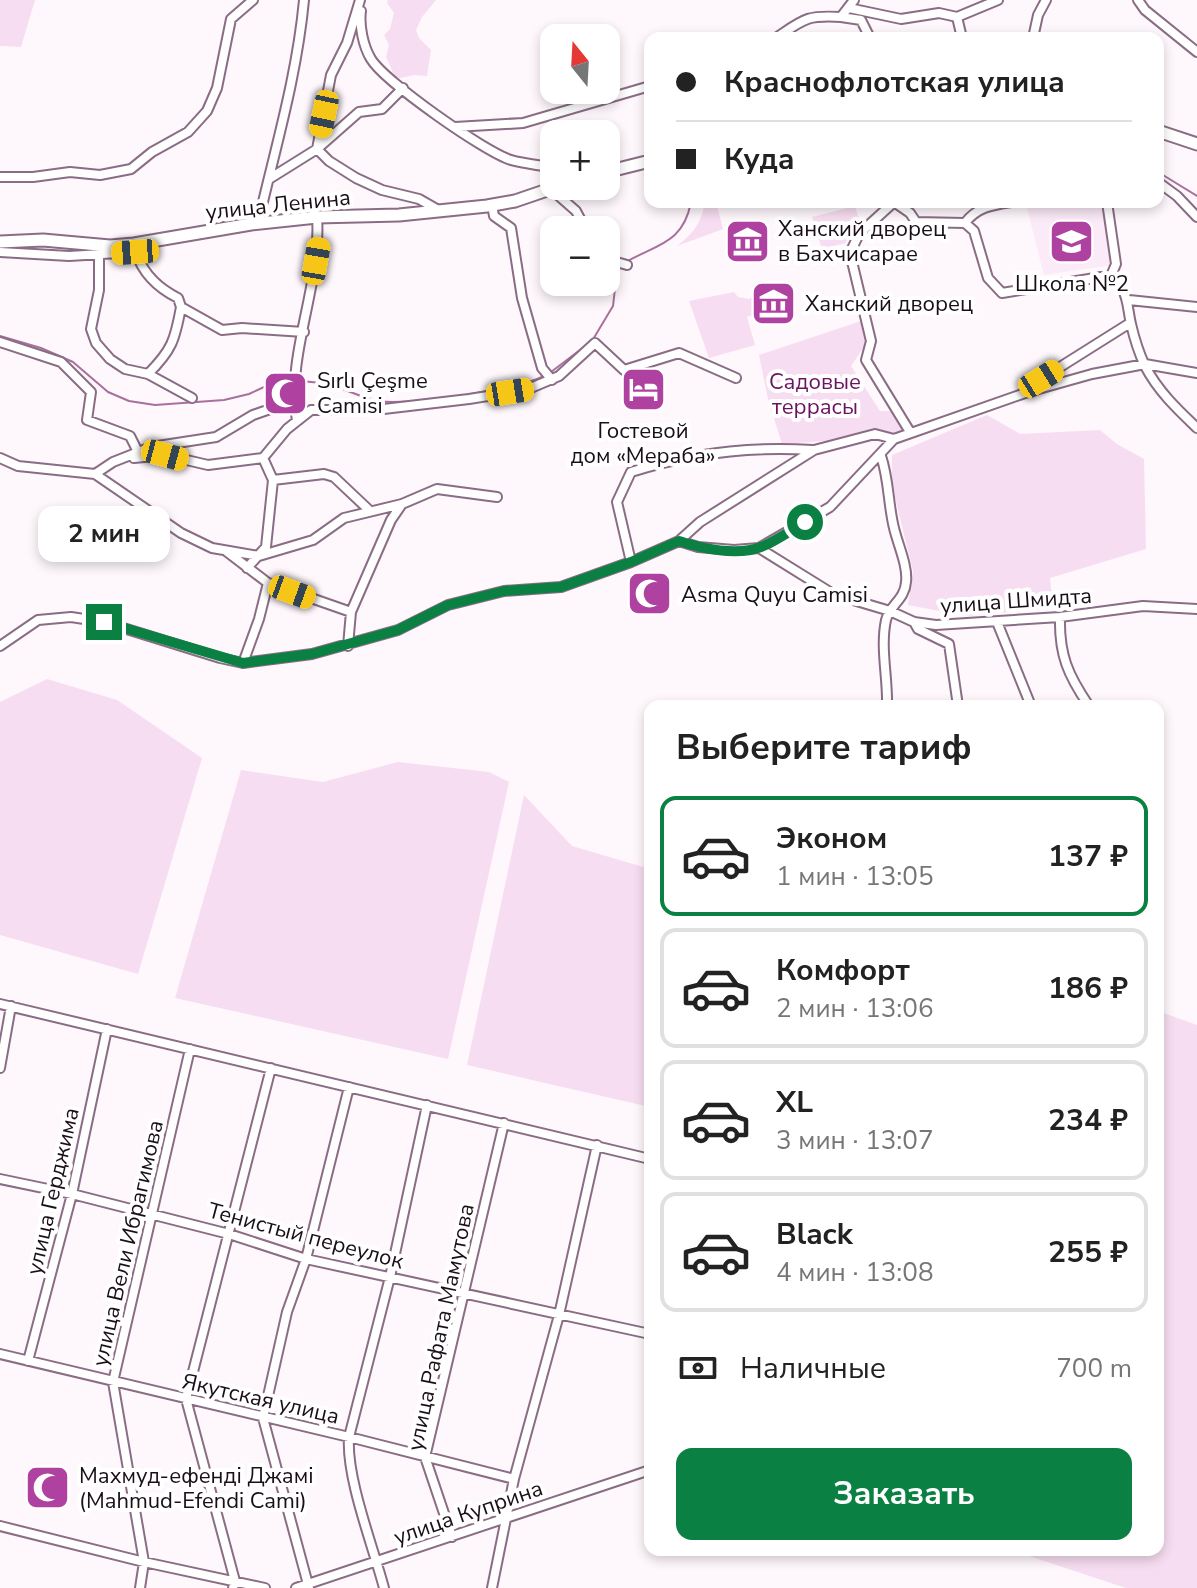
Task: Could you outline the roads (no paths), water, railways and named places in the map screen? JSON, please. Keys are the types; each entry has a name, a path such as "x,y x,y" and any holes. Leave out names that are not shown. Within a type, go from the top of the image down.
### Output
{"main road":[{"path":"1164,133 1197,144"},
{"path":"620,168 644,162"},
{"name":"улица Ленина","path":"0,242 43,240 134,248 258,223 440,211 515,201 540,192"}],"street":[{"path":"0,177 70,172 100,175 131,169 152,152 188,132 207,111 217,88 231,19 253,0"},
{"path":"258,223 300,43 304,0"},
{"path":"317,149 331,75 347,43 361,0"},
{"path":"361,0 360,19 371,58 403,88 454,127 509,159 540,165"},
{"path":"841,17 852,4 901,19 939,13 957,17 998,0"},
{"path":"1138,0 1145,10 1197,52"},
{"path":"1034,32 1041,1"},
{"path":"784,32 814,15 861,20 867,32"},
{"path":"957,17 961,32"},
{"path":"268,180 317,149 359,112 382,109 403,88"},
{"path":"454,127 523,123 644,88"},
{"path":"317,149 329,161 356,178 382,190 419,199 440,211"},
{"path":"1164,186 1197,217"},
{"path":"566,200 579,216"},
{"path":"492,205 494,216 511,228 522,298 542,368 549,376"},
{"path":"887,208 859,234 850,253 871,341 866,360 910,432"},
{"path":"903,208 916,222 965,223 974,231 988,278 1002,293 1101,277 1119,284 1129,300 1130,323 1145,364 1166,399 1197,428"},
{"path":"965,223 973,213 984,208"},
{"path":"1108,208 1116,264 1110,278"},
{"path":"297,421 293,401 319,244 317,217"},
{"path":"0,252 99,255 134,248 156,287 178,298 181,307 167,355 148,374"},
{"path":"99,255 99,290 91,329 96,343 110,359 125,369 148,374 192,398"},
{"path":"620,263 624,264"},
{"path":"1129,300 1197,307"},
{"path":"181,307 222,330 242,328 304,332"},
{"path":"1028,392 1041,379 1130,323"},
{"path":"0,342 61,362 91,392 87,420 130,436 138,452"},
{"path":"113,462 165,455 208,465 263,458 287,429 311,410 375,410 526,390 595,343 624,370 679,353 736,378"},
{"path":"679,541 710,548 759,548 830,507 894,439 1028,392 1092,374 1145,364 1197,373"},
{"path":"95,474 113,462 151,447 216,437 253,415 293,401"},
{"path":"631,562 617,502 631,472 689,455 789,448 814,450 875,434 894,439"},
{"path":"0,646 38,620 71,617 104,622 243,663 348,646 398,630 448,605 504,591 561,587 631,562 679,541 700,522 740,500 814,450"},
{"path":"881,456 887,471 893,525 907,581 901,599 890,611 883,643 887,700"},
{"path":"0,458 18,466 95,474 181,533 212,548 259,556 313,540 344,518 402,504 437,489 497,497"},
{"path":"247,568 266,547 273,480 263,458"},
{"path":"273,480 324,474 334,477 370,511"},
{"path":"348,646 351,612 391,520 402,504"},
{"name":"улица Шмидта","path":"759,548 833,594 890,611 914,622 936,625 997,622 1143,606 1197,609"},
{"path":"226,551 268,583 351,612"},
{"path":"243,663 268,583"},
{"path":"1060,617 1063,656 1071,679 1085,700"},
{"path":"914,622 918,629 949,644 957,700"},
{"path":"997,622 1029,700"},
{"path":"0,1004 644,1157"},
{"path":"0,1068 11,1006"},
{"name":"улица Герджима","path":"28,1361 72,1194 107,1029"},
{"name":"улица Вели Ибрагимова","path":"140,1588 144,1562 113,1382 190,1049"},
{"path":"234,1584 186,1399 271,1068"},
{"path":"309,1586 263,1418 287,1312 306,1259 349,1087"},
{"path":"384,1588 352,1470 349,1437 390,1277 427,1105"},
{"name":"улица Рафата Мамутова","path":"452,1537 425,1457 504,1123"},
{"path":"492,1588 514,1479 559,1315 597,1145"},
{"name":"Тенистый переулок","path":"0,1179 229,1234 306,1259 644,1333"},
{"name":"Якутская улица","path":"0,1354 514,1479"},
{"name":"улица Куприна","path":"296,1588 644,1472"},
{"path":"0,1526 234,1584 265,1588"}],"waterway":[{"path":"1164,176 1197,196"},
{"path":"626,262 675,235 682,227 689,208"},
{"path":"592,341 613,306 617,271 621,267"},
{"path":"0,336 41,348 73,362 108,392 129,401 155,405 224,400 249,394 277,381 290,381"},
{"path":"551,372 584,347"},
{"path":"300,381 332,385 372,400 393,402 489,391 545,375"}],"place":[{"name":"Ханский дворец в Бахчисарае","path":"747,241"},
{"name":"Школа №2","path":"1072,242"},
{"name":"Ханский дворец","path":"774,303"},
{"name":"Гостевой дом «Мераба»","path":"643,389"},
{"name":"Sırlı Çeşme Camisi","path":"286,393"},
{"name":"Asma Quyu Camisi","path":"650,594"},
{"name":"Махмуд-ефенді Джамі (Mahmud-Efendi Cami)","path":"48,1488"}],"park label":[{"name":"Садовые террасы","path":"815,394"}]}
